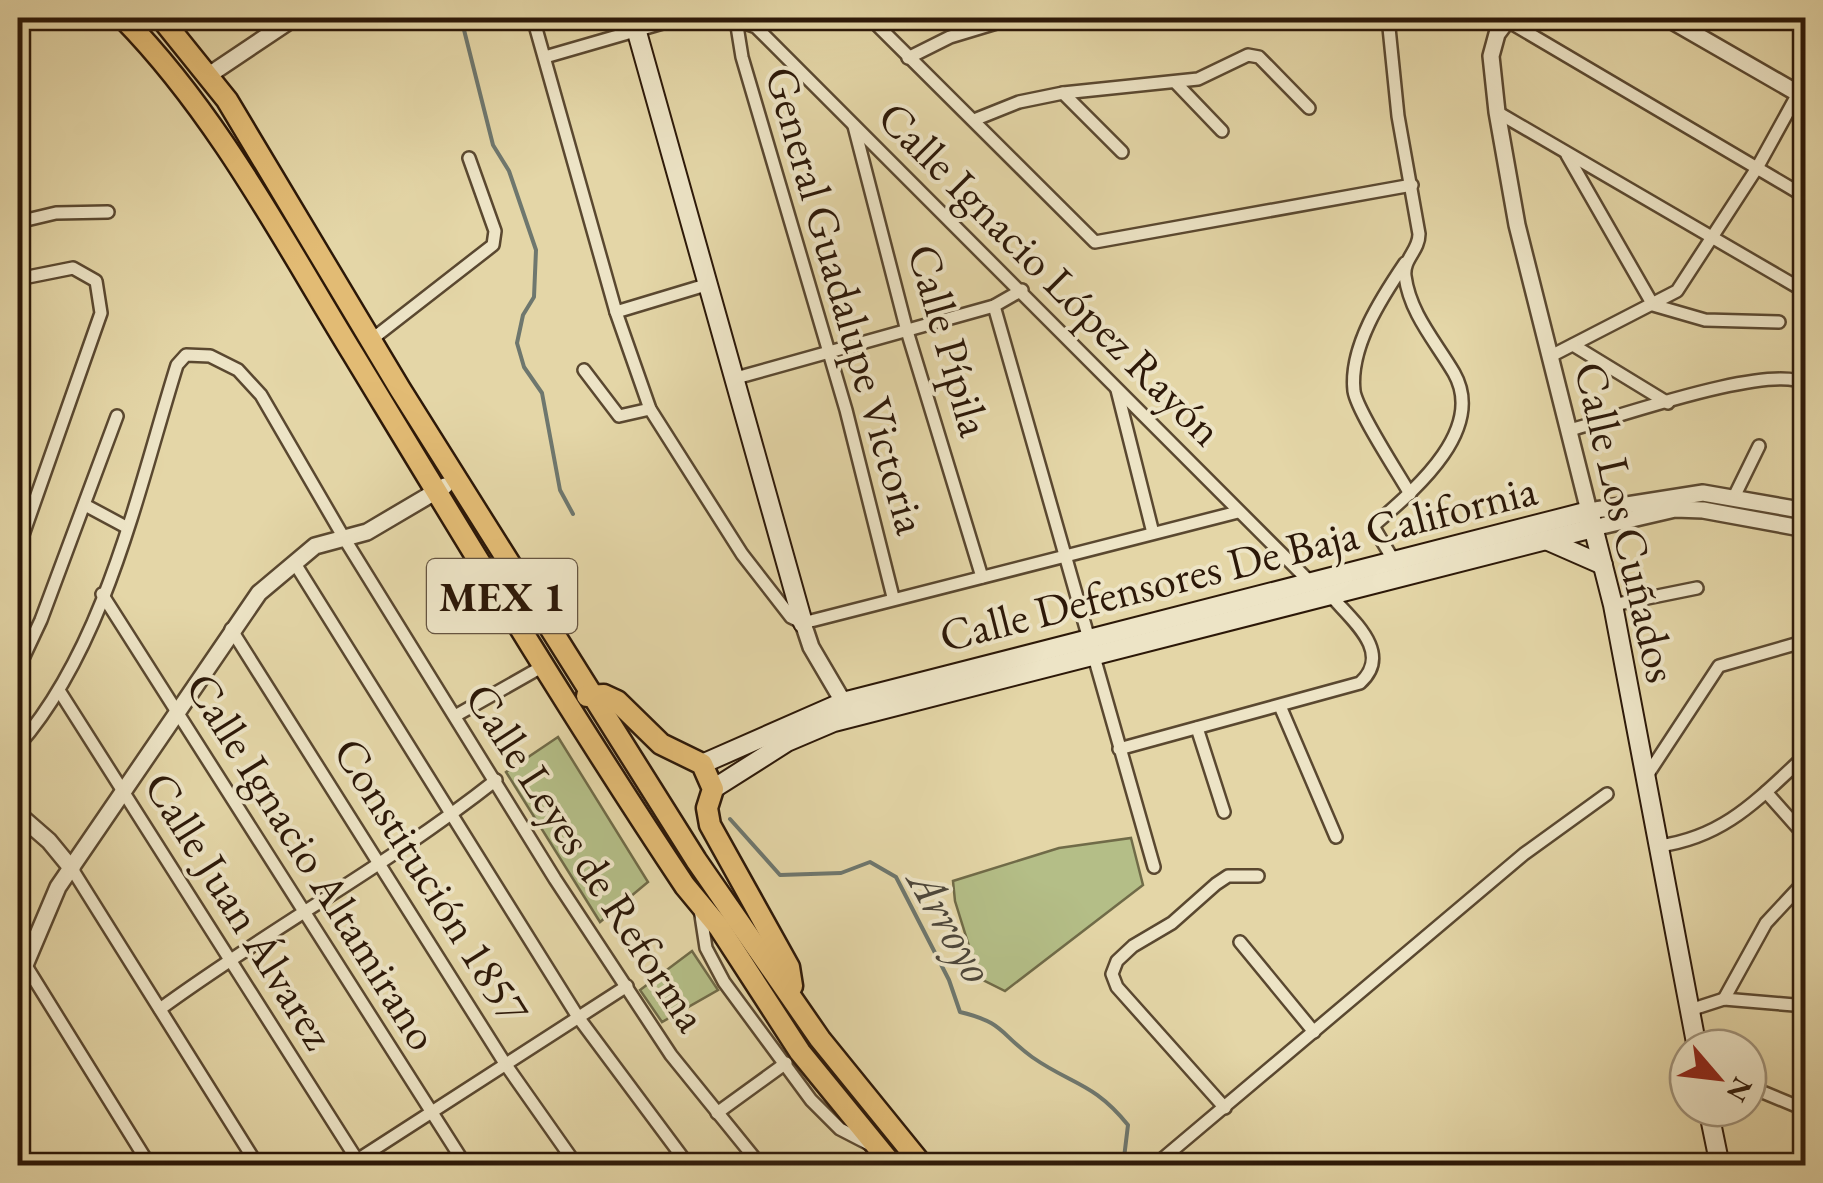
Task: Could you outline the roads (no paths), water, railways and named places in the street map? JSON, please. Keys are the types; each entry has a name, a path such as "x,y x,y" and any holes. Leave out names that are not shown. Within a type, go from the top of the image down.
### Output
{"highway":[{"name":"MEX 1","path":"123,18 174,74 228,148 545,665 718,928 792,1058 893,1166"},
{"name":"MEX 1","path":"161,18 209,74 696,860 846,1074 923,1166"},
{"path":"513,614 531,620 576,691 585,697 591,694 617,702 662,744 702,764 713,789 707,808 710,826 789,967 793,983 789,990 777,994 736,936 718,928"}],"main road":[{"path":"634,23 803,623"},
{"name":"Calle Defensores De Baja California","path":"702,764 848,709 1545,540 1591,519"},
{"name":"Calle Defensores De Baja California","path":"1319,593 1394,561 1591,519"},
{"name":"Calle Los Cuñados","path":"1591,519 1613,605 1693,1028"},
{"path":"1545,540 1603,565"},
{"name":"Calle Defensores De Baja California","path":"713,789 848,709"},
{"path":"1712,1128 1720,1166"}],"street":[{"path":"209,74 294,18"},
{"path":"533,18 616,312 650,409 777,603 803,623 811,647 848,709"},
{"path":"870,18 1091,240 1099,243 1412,186"},
{"path":"908,58 994,20 1013,18"},
{"path":"1388,18 1398,116 1419,243 1376,312 1359,354 1354,393 1410,494"},
{"path":"1550,357 1677,291 1714,238 1803,90 1666,18"},
{"path":"1508,19 1806,197"},
{"name":"Calle Los Cuñados","path":"1508,19 1491,56 1496,112 1517,225 1591,519"},
{"path":"545,56 592,46 634,23 736,20"},
{"name":"Calle Ignacio López Rayón","path":"736,20 766,34 1369,640 1374,664 1369,675 1348,688 1280,706"},
{"name":"General Guadalupe Victoria","path":"736,20 742,57 893,597"},
{"path":"974,120 1063,93 1174,82 1218,73 1254,55 1309,108"},
{"path":"1174,82 1222,131"},
{"path":"1063,93 1122,152"},
{"path":"1496,112 1806,292"},
{"name":"Calle Pípila","path":"852,122 908,331 982,577"},
{"path":"1565,151 1653,305 1705,320 1779,322"},
{"path":"372,340 494,245 494,232 469,158"},
{"path":"18,222 68,212 108,212"},
{"path":"1394,561 1373,526 1410,494 1444,451 1462,415 1461,389 1422,323 1408,287 1406,263"},
{"path":"18,279 73,268 86,272 96,280 101,312 18,549"},
{"path":"616,312 708,284"},
{"path":"736,378 994,306 1022,290"},
{"path":"994,306 1154,867"},
{"path":"1574,345 1668,403"},
{"name":"Calle Leyes de Reforma","path":"126,527 177,365 186,355 197,352 220,360 253,384 555,879 671,1055 760,1166"},
{"path":"584,370 619,416 650,409"},
{"path":"1570,430 1762,376 1796,377 1806,384"},
{"path":"1116,386 1152,533"},
{"path":"18,669 117,416"},
{"path":"1734,496 1759,446"},
{"path":"150,1166 21,959 48,906 123,790 230,629 259,593 294,562 328,540 368,532 457,478"},
{"name":"Calle Defensores De Baja California","path":"1591,519 1672,502 1734,496 1806,512"},
{"name":"Calle Defensores De Baja California","path":"1672,502 1806,530"},
{"path":"18,746 60,692 126,527 85,505"},
{"path":"1783,526 1788,509"},
{"path":"803,623 1238,512"},
{"path":"294,562 578,1017 690,1166"},
{"path":"1613,605 1698,588"},
{"name":"Calle Ignacio Altamirano","path":"102,594 466,1166"},
{"name":"Constitución 1857","path":"230,629 506,1065 576,1166"},
{"path":"1646,776 1719,666 1806,641"},
{"path":"455,716 545,665"},
{"name":"Calle Juan Álvarez","path":"60,692 230,958 355,1164"},
{"path":"1119,750 1280,706 1336,837"},
{"path":"1198,728 1224,812"},
{"path":"1659,846 1704,838 1806,756"},
{"path":"160,1009 230,958 454,814 496,780"},
{"path":"1766,792 1806,837"},
{"path":"1154,1166 1524,854 1608,794"},
{"path":"18,814 50,841 72,869 258,1166"},
{"path":"1225,1108 1117,988 1112,974 1117,961 1132,946 1172,923 1216,884 1228,876 1258,876"},
{"path":"1724,998 1766,923 1806,880"},
{"path":"700,904 712,965 792,1058 717,1114"},
{"path":"1240,942 1314,1032"},
{"path":"355,1164 627,986"},
{"path":"1690,1010 1724,998 1806,1006"},
{"path":"1768,1094 1806,1110"}],"waterway":[{"path":"461,18 493,145 509,171 536,250 534,297 523,315 517,343 524,367 542,393 560,490 573,514"},
{"name":"Arroyo","path":"730,819 780,875 841,873 870,862 896,877 949,980 960,1012 994,1025 1032,1057 1104,1100 1128,1125 1123,1166"}]}
